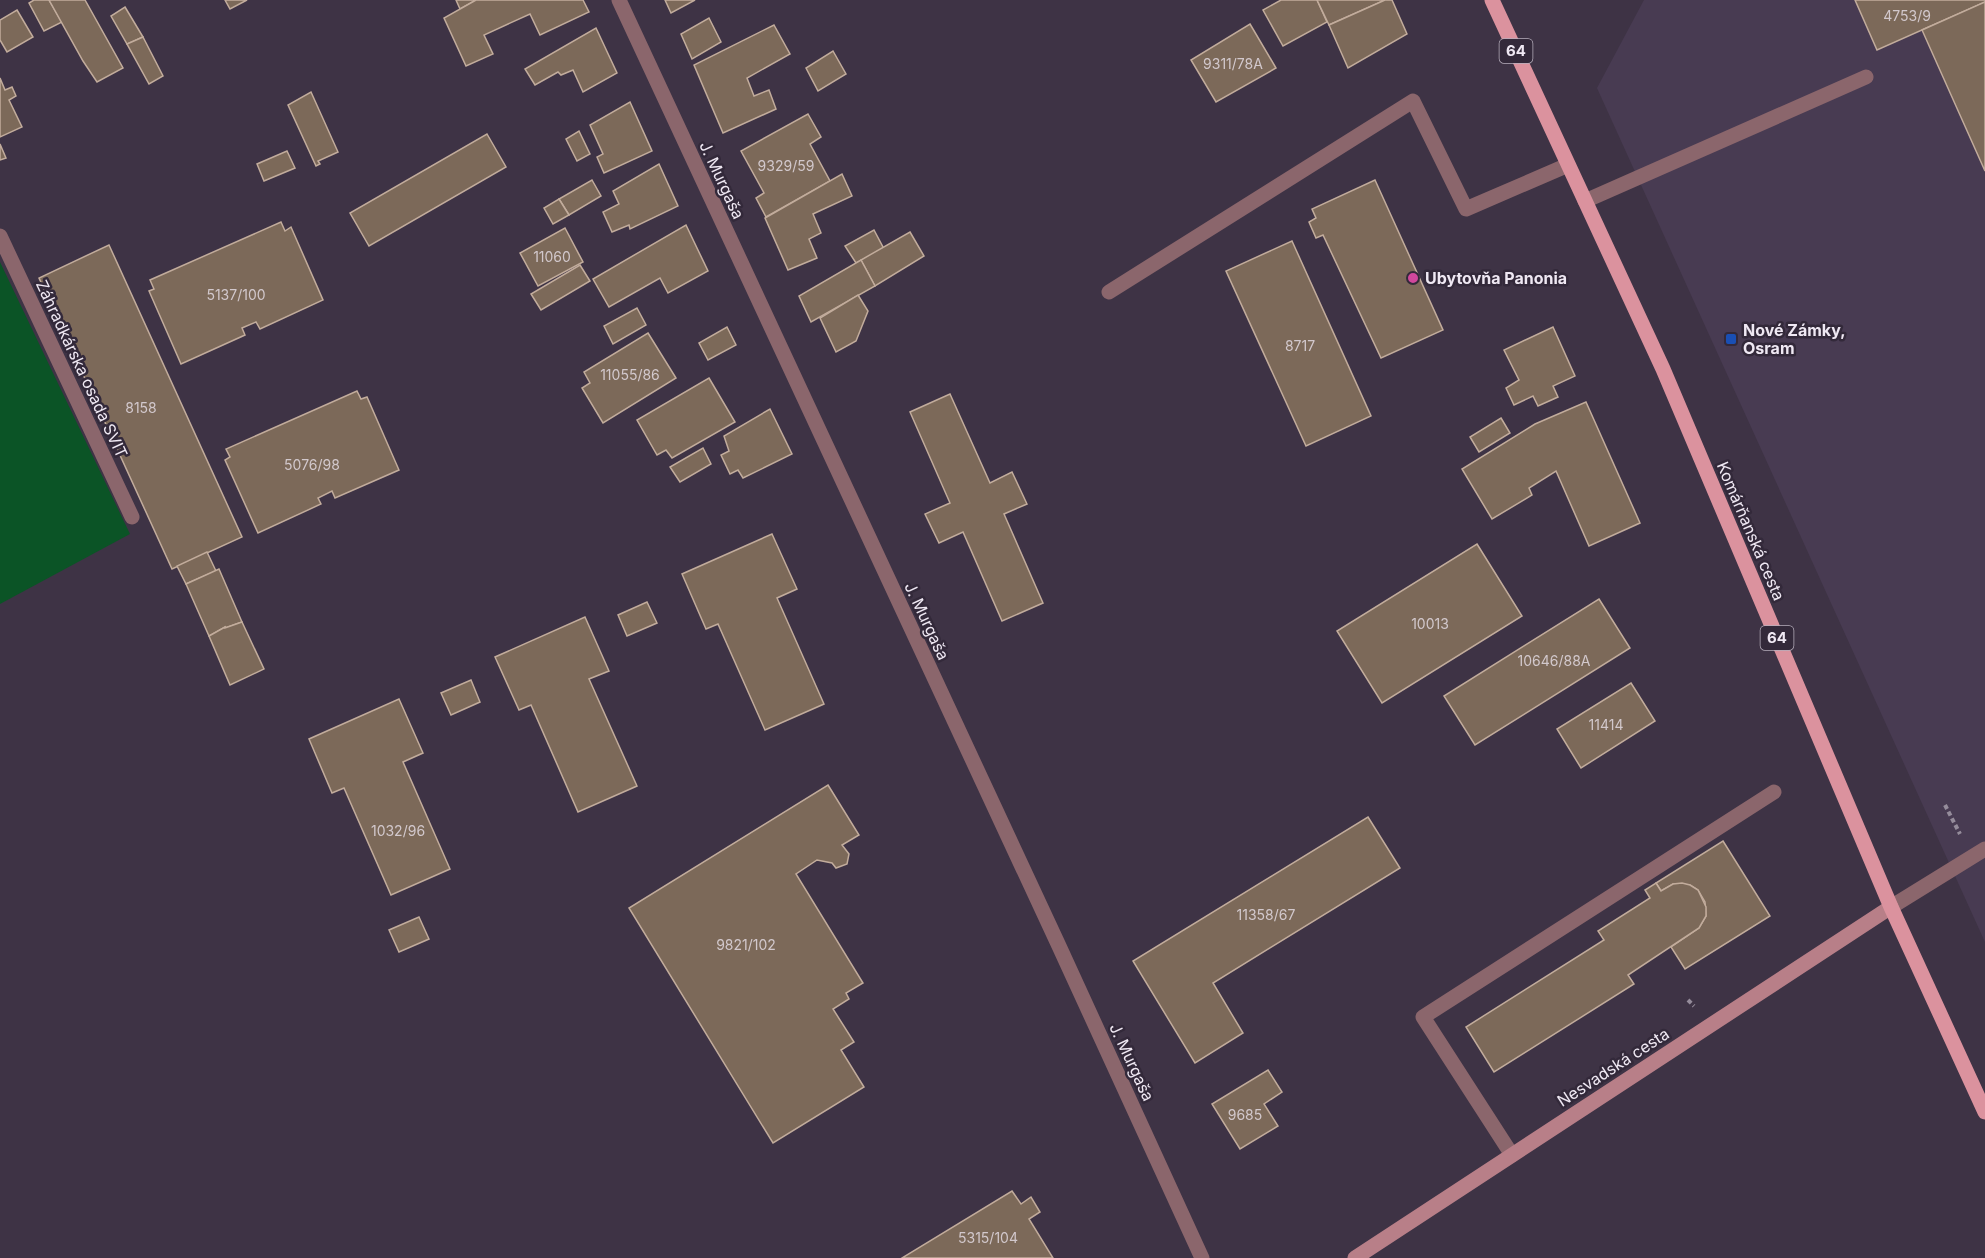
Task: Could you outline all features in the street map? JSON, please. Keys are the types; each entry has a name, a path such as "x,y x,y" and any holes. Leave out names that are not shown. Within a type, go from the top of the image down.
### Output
{"main road":[{"name":"Komárňanská cesta","path":"1492,0 1663,369 1891,907 1985,1112"}],"street":[{"name":"J. Murgaša","path":"619,0 1202,1258"},
{"path":"1585,201 1866,77"},
{"path":"1109,292 1413,101 1466,209 1568,165"},
{"name":"Záhradkárska osada SVIT","path":"0,236 132,517"},
{"path":"1512,1155 1423,1017 1774,792"},
{"path":"1891,907 1985,849"},
{"name":"Nesvadská cesta","path":"1355,1258 1891,907"}],"shaded area":[{"path":"1644,0 1985,0 1985,942 1597,88"}],"green space":[{"path":"0,262 130,534 0,604"}],"building":[{"path":"34,0 49,0 62,22 44,31 29,3"},
{"path":"49,0 85,0 123,68 97,82"},
{"path":"225,0 247,0 230,9"},
{"path":"456,0 476,0 460,9"},
{"path":"476,0 583,0 589,12 540,35 530,14 484,35 493,54 466,66 444,18"},
{"path":"665,0 695,0 671,13"},
{"path":"1281,0 1317,0 1327,22 1283,46 1263,10"},
{"path":"1317,0 1385,0 1329,25"},
{"path":"1385,0 1392,0 1407,34 1348,68 1329,25"},
{"path":"1855,0 1985,0 1985,2 1877,50"},
{"path":"1985,2 1985,171 1922,30"},
{"path":"125,7 143,37 127,44 111,16"},
{"path":"17,10 33,37 7,52 0,40 0,20"},
{"path":"709,18 721,42 692,59 681,34"},
{"path":"1250,24 1276,68 1216,102 1191,60"},
{"path":"774,25 790,54 747,78 754,96 769,90 776,109 723,133 694,65"},
{"path":"596,28 617,73 583,92 573,70 561,75 558,72 535,85 525,69"},
{"path":"143,37 163,76 149,84 127,44"},
{"path":"833,51 846,74 818,91 806,68"},
{"path":"0,78 5,90 12,87 16,96 9,100 22,127 0,137"},
{"path":"311,92 338,152 318,161 320,164 316,166 288,105"},
{"path":"630,102 652,151 604,173 597,157 603,154 590,125"},
{"path":"808,114 821,137 810,144 830,181 766,217 756,198 764,193 741,151"},
{"path":"579,131 590,154 577,161 566,139"},
{"path":"487,134 506,167 369,246 350,213"},
{"path":"0,144 6,158 0,160"},
{"path":"287,151 295,168 264,181 257,164"},
{"path":"659,164 678,206 630,229 629,225 612,232 603,212 619,204 613,191"},
{"path":"842,174 852,196 813,214 821,233 809,239 817,258 788,270 765,218"},
{"path":"592,180 601,196 569,215 559,199"},
{"path":"1375,180 1443,330 1381,358 1323,235 1316,238 1309,222 1316,218 1312,209"},
{"path":"559,199 569,215 553,224 544,208"},
{"path":"281,222 285,231 291,227 323,300 260,329 256,322 242,328 245,335 181,364 149,291 154,289 150,280"},
{"path":"686,225 708,271 668,293 660,278 609,307 593,279"},
{"path":"565,228 583,262 538,286 520,253"},
{"path":"874,230 884,249 856,263 845,246"},
{"path":"910,232 924,256 875,286 861,260"},
{"path":"1292,241 1371,416 1306,446 1226,271"},
{"path":"109,245 242,537 172,569 39,278"},
{"path":"861,260 875,286 811,322 799,296"},
{"path":"580,265 590,281 541,310 531,294"},
{"path":"858,295 868,311 856,341 836,352 820,318"},
{"path":"637,308 646,325 613,344 604,326"},
{"path":"727,327 736,345 708,360 699,343"},
{"path":"1553,327 1575,376 1553,386 1558,397 1538,406 1533,396 1514,405 1506,388 1519,380 1504,350"},
{"path":"648,333 676,378 603,423 582,388 590,383 584,372"},
{"path":"709,378 735,422 672,458 666,450 657,455 637,420"},
{"path":"357,391 361,399 367,397 399,470 335,498 332,491 318,498 321,504 258,533 225,460 230,457 226,449"},
{"path":"950,394 990,483 1012,472 1027,504 1004,514 1043,603 1002,621 963,532 939,543 925,514 950,503 910,412"},
{"path":"1586,402 1640,523 1589,546 1556,471 1529,488 1532,495 1492,519 1462,469 1535,424"},
{"path":"770,409 792,454 743,478 738,470 730,474 721,455 729,451 724,436"},
{"path":"1501,418 1510,433 1479,452 1470,437"},
{"path":"703,448 711,464 680,482 670,467"},
{"path":"772,534 797,589 777,598 824,704 765,730 718,624 706,629 682,574"},
{"path":"1477,544 1522,616 1382,703 1337,631"},
{"path":"207,552 216,571 186,584 177,566"},
{"path":"219,569 242,622 225,627 209,636 186,584"},
{"path":"1599,599 1630,648 1475,745 1444,696"},
{"path":"647,602 657,623 627,636 618,615"},
{"path":"585,617 609,671 589,679 637,786 578,812 531,705 519,710 495,657"},
{"path":"242,622 264,669 230,685 209,636 225,627"},
{"path":"471,680 480,702 451,715 441,693"},
{"path":"1631,683 1655,721 1581,768 1557,729"},
{"path":"399,699 423,753 403,762 450,869 391,895 344,788 332,793 309,739"},
{"path":"828,785 859,835 842,845 849,854 847,864 836,868 832,863 817,860 796,874 863,983 846,993 849,999 833,1009 854,1042 841,1050 864,1087 773,1143 629,908"},
{"path":"1368,817 1400,868 1213,983 1243,1033 1195,1063 1133,961"},
{"path":"1723,841 1770,916 1685,969 1671,947 1699,928 1706,916 1705,902 1698,890 1690,885 1673,884 1661,891 1656,883"},
{"path":"1656,883 1661,891 1673,884 1682,883 1698,890 1706,907 1706,916 1699,928 1628,975 1634,984 1494,1072 1466,1027 1604,940 1598,931 1650,898 1645,890"},
{"path":"419,917 429,939 399,952 389,930"},
{"path":"1268,1070 1282,1092 1264,1104 1278,1126 1240,1149 1212,1104"},
{"path":"1012,1191 1021,1204 1031,1197 1040,1212 1029,1219 1053,1258 902,1258"}],"place":[{"name":"Ubytovňa Panonia","path":"1413,278"},
{"name":"Nové Zámky, Osram","path":"1731,339"}]}
